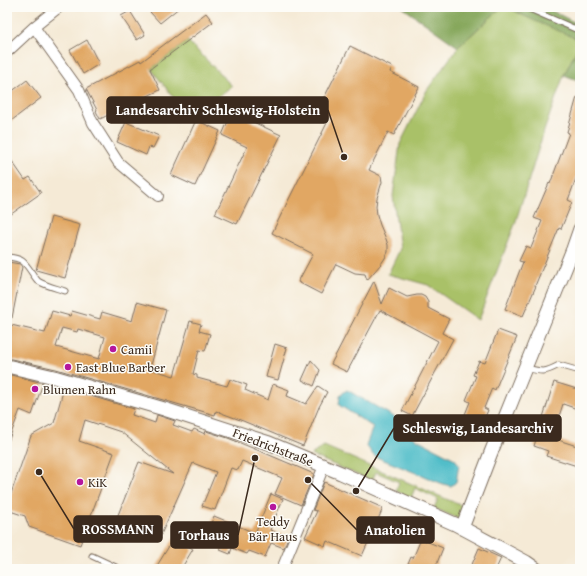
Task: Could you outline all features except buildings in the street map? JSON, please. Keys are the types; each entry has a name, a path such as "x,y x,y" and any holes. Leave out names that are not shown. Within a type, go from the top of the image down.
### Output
{"street":[{"path":"7,52 34,27 59,7"},
{"path":"34,27 79,90 93,123 118,162 158,196"},
{"path":"462,528 525,368 577,250 580,229"},
{"name":"Friedrichstraße","path":"7,366 54,377 164,409 269,442 462,528 531,566"},
{"path":"282,569 324,466"}],"lane":[{"path":"525,7 580,31"},
{"path":"7,257 22,260 27,264 37,280 65,291"},
{"path":"525,368 540,372 551,370 559,365 580,371"},
{"path":"92,556 120,569"}],"green space":[{"path":"402,7 502,7 458,47"},
{"path":"502,7 510,8 522,15 580,40 580,43 564,75 544,131 515,224 478,320 428,285 388,274 400,249 393,196 400,144 427,90 458,47"},
{"path":"508,7 544,7 580,25 580,40 535,21"},
{"path":"188,41 232,86 200,110 182,114 174,98 151,69"},
{"path":"580,43 580,81 564,75"},
{"path":"324,446 467,508 461,520 434,508 438,499 415,488 411,498 396,491 399,482 376,472 372,481 311,455"}],"water":[{"path":"347,390 396,418 401,431 455,459 459,465 456,482 451,486 443,484 374,456 366,445 373,427 339,405 340,395"}],"place":[{"name":"Landesarchiv Schleswig-Holstein","path":"344,157"},
{"name":"Camii","path":"113,349"},
{"name":"East Blue Barber","path":"68,367"},
{"name":"Blumen Rahn","path":"35,389"},
{"name":"Torhaus","path":"255,458"},
{"name":"ROSSMANN","path":"39,472"},
{"name":"Anatolien","path":"308,480"},
{"name":"KiK","path":"80,482"},
{"name":"Schleswig, Landesarchiv","path":"356,491"},
{"name":"Teddy Bär Haus","path":"273,507"}]}
